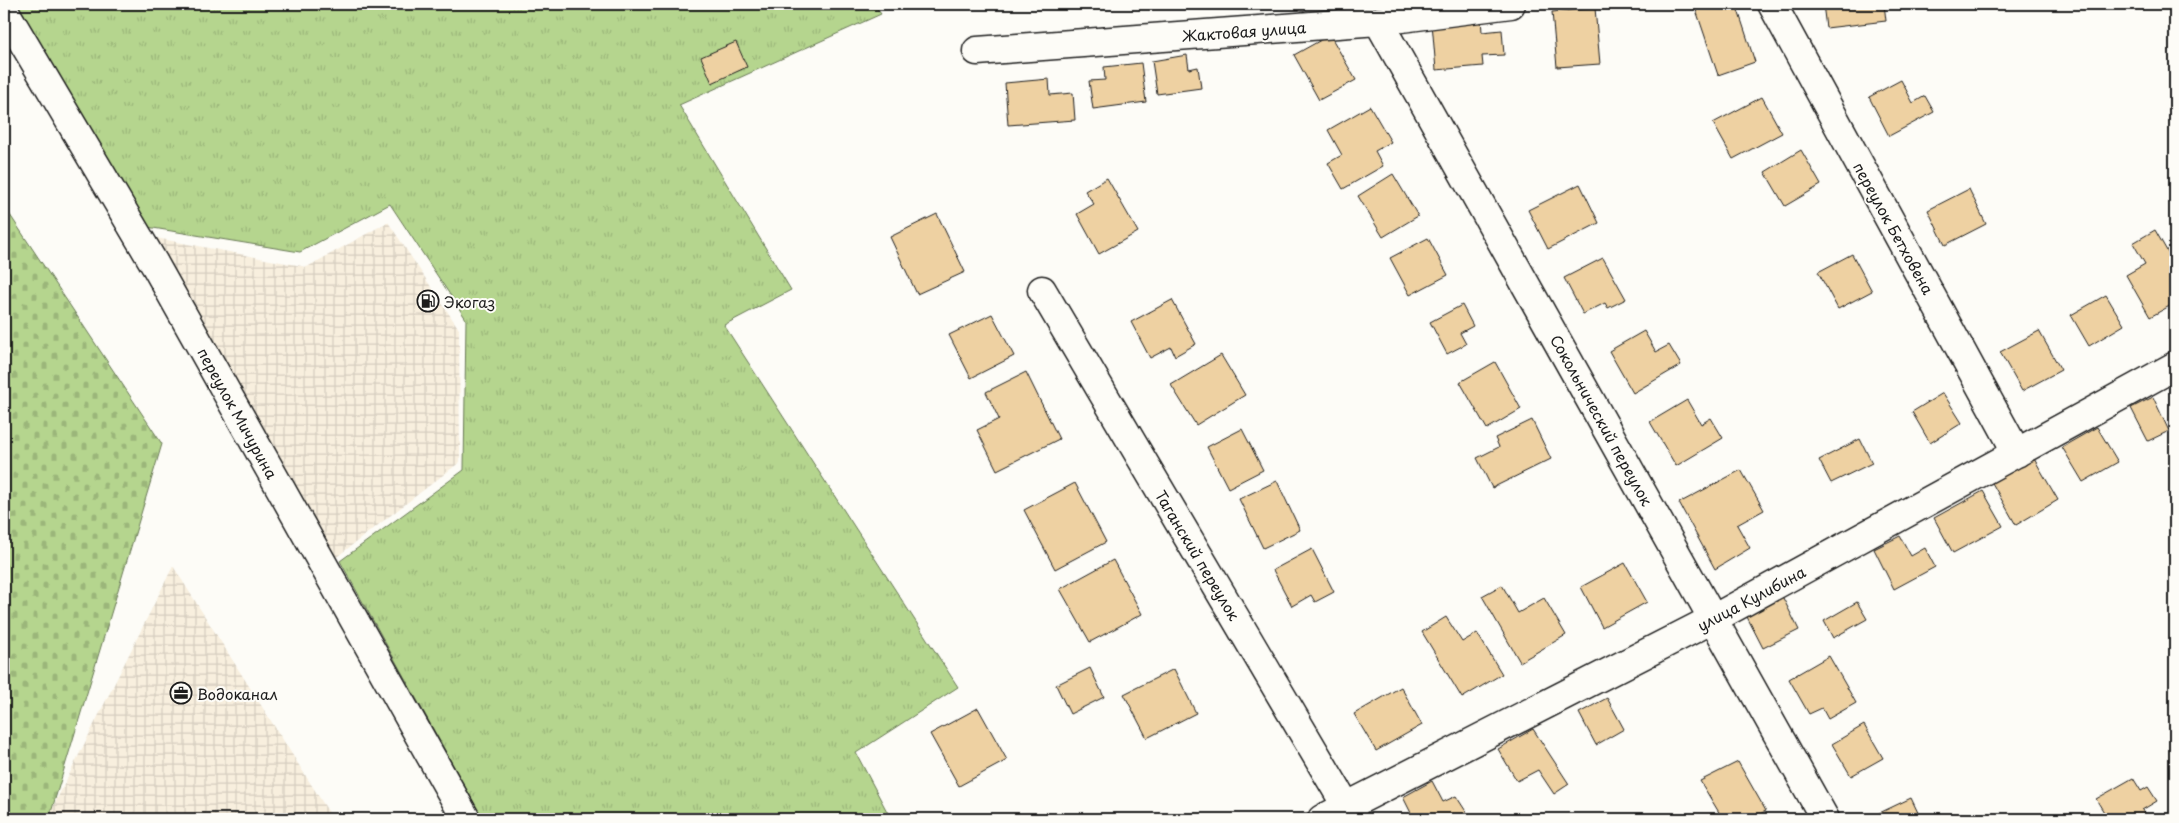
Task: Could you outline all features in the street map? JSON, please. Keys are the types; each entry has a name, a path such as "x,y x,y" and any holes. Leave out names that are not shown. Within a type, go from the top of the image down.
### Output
{"street":[{"name":"Жактовая улица","path":"977,51 1378,22 1511,4"},
{"name":"переулок Бетховена","path":"1772,4 2017,453"},
{"name":"переулок Мичурина","path":"4,10 155,265 466,819"},
{"name":"Сокольнический переулок","path":"1378,22 1825,819"},
{"name":"Таганский переулок","path":"1042,290 1351,813"},
{"name":"улица Кулибина","path":"1322,819 1351,813 1713,619 2175,366"}],"shaded area":[{"path":"388,222 459,329 460,462 334,559 151,237 307,267"},
{"name":"Водоканал","path":"173,566 333,819 47,819"}],"green space":[{"path":"14,4 874,4 881,14 679,105 791,290 724,325 958,687 856,753 891,819 483,819 340,561 464,470 466,319 390,204 300,252 147,227"},
{"path":"4,206 162,444 49,819 4,819"}],"building":[{"path":"1694,4 1736,4 1755,62 1718,75"},
{"path":"1823,4 1884,4 1886,21 1826,28"},
{"path":"1595,8 1600,64 1557,67 1552,12"},
{"path":"1481,18 1482,32 1502,30 1504,55 1482,56 1483,66 1436,70 1432,23"},
{"path":"1330,35 1356,80 1319,100 1294,55"},
{"path":"736,42 747,67 712,83 701,57"},
{"path":"1187,55 1189,69 1198,67 1201,88 1157,94 1152,61"},
{"path":"1141,63 1146,102 1093,109 1089,81 1105,80 1104,67"},
{"path":"1049,79 1050,95 1073,93 1075,120 1008,125 1005,83"},
{"path":"1901,80 1913,103 1925,96 1934,112 1889,136 1869,97"},
{"path":"1762,97 1782,133 1733,159 1713,123"},
{"path":"1370,106 1391,142 1375,151 1383,166 1343,189 1328,163 1342,155 1328,130"},
{"path":"1801,150 1821,185 1785,206 1765,172"},
{"path":"1393,174 1418,216 1383,237 1358,196"},
{"path":"1107,178 1138,232 1099,254 1077,214 1094,204 1085,191"},
{"path":"1580,184 1599,223 1548,249 1528,210"},
{"path":"1969,189 1986,224 1945,245 1928,210"},
{"path":"937,214 965,272 917,294 890,237"},
{"path":"2155,230 2175,265 2175,303 2150,317 2126,275 2145,264 2133,243"},
{"path":"1428,238 1448,275 1410,295 1390,258"},
{"path":"1852,254 1872,291 1838,309 1818,272"},
{"path":"1603,258 1626,299 1608,308 1605,303 1583,314 1564,278"},
{"path":"2106,295 2124,325 2089,346 2071,315"},
{"path":"1172,300 1196,344 1175,356 1171,347 1150,358 1131,322"},
{"path":"1462,305 1473,326 1460,333 1466,344 1447,354 1430,322"},
{"path":"992,314 1014,356 971,378 949,335"},
{"path":"1644,331 1656,352 1669,345 1681,365 1633,393 1609,351"},
{"path":"2039,331 2061,370 2022,391 2000,352"},
{"path":"1221,355 1245,395 1196,425 1171,385"},
{"path":"1495,362 1521,409 1487,429 1460,382"},
{"path":"1026,372 1059,439 997,470 977,430 999,419 986,392"},
{"path":"1943,393 1962,423 1930,443 1912,412"},
{"path":"2153,397 2169,431 2148,441 2131,408"},
{"path":"1687,400 1701,424 1711,418 1723,438 1676,466 1650,422"},
{"path":"1532,420 1551,459 1492,488 1477,458 1499,447 1495,438"},
{"path":"2097,427 2118,462 2083,482 2062,447"},
{"path":"1242,429 1263,470 1228,488 1207,447"},
{"path":"1860,439 1872,463 1831,483 1819,460"},
{"path":"2033,457 2058,500 2016,525 1991,481"},
{"path":"1741,470 1764,510 1737,525 1750,548 1715,569 1679,503"},
{"path":"1277,481 1300,530 1263,548 1239,499"},
{"path":"1075,483 1106,542 1055,569 1024,510"},
{"path":"1983,491 2003,526 1953,553 1934,518"},
{"path":"1900,536 1911,556 1925,548 1935,567 1894,589 1874,549"},
{"path":"1312,549 1334,592 1315,602 1311,595 1292,606 1273,570"},
{"path":"1113,560 1142,614 1090,642 1060,589"},
{"path":"1625,563 1647,602 1602,627 1581,587"},
{"path":"1502,585 1518,613 1544,598 1566,635 1520,662 1482,596"},
{"path":"1781,594 1799,630 1763,648 1745,613"},
{"path":"1857,602 1867,619 1833,638 1824,621"},
{"path":"1446,617 1462,642 1477,633 1502,674 1462,698 1422,632"},
{"path":"1829,656 1856,703 1828,719 1822,708 1809,714 1789,679"},
{"path":"1090,668 1104,697 1070,714 1056,685"},
{"path":"1174,669 1196,713 1147,738 1124,694"},
{"path":"1401,687 1422,725 1376,751 1354,714"},
{"path":"1607,698 1624,729 1596,745 1579,713"},
{"path":"978,708 1007,760 959,786 930,734"},
{"path":"1864,725 1883,758 1851,776 1832,744"},
{"path":"1533,729 1569,784 1554,794 1538,770 1517,781 1498,749"},
{"path":"1738,762 1766,811 1749,819 1723,819 1700,781"},
{"path":"2133,778 2141,791 2148,787 2157,801 2142,810 2148,819 2108,819 2096,799"},
{"path":"1432,781 1443,802 1456,796 1467,813 1454,819 1414,819 1403,797"},
{"path":"1911,798 1921,819 1871,819 1871,817"},
{"path":"2059,813 2063,819 2047,819"}],"place":[{"name":"Экогаз","path":"428,301"},
{"name":"Водоканал","path":"181,693"}]}
